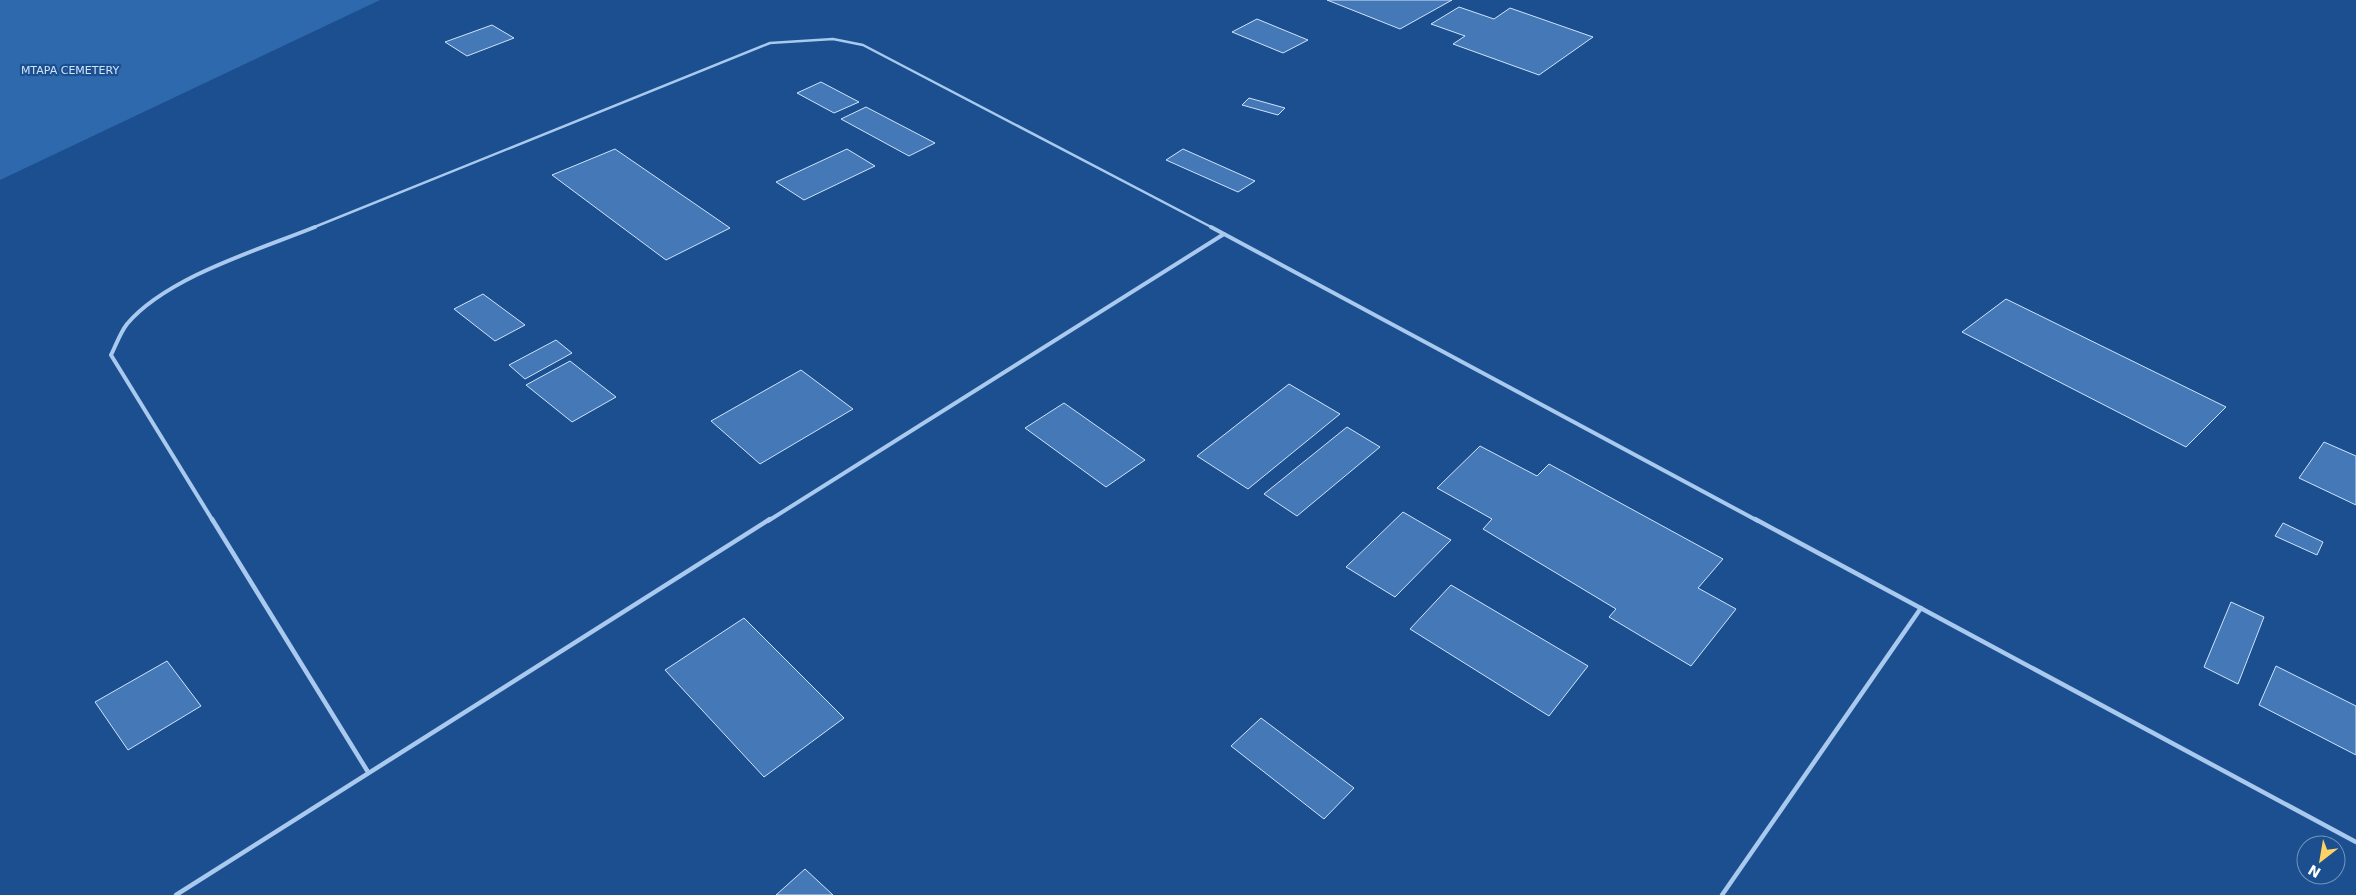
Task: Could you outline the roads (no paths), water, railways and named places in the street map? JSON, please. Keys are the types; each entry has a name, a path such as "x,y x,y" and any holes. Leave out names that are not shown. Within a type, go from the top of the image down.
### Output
{"lane":[{"path":"368,772 111,355 126,325 154,300 184,281 770,43 803,39 833,39 863,45 1224,234 2356,842"},
{"path":"176,895 368,772 1224,234"},
{"path":"1722,895 1921,608"}],"park label":[{"name":"MTAPA CEMETERY","path":"70,70"}]}
